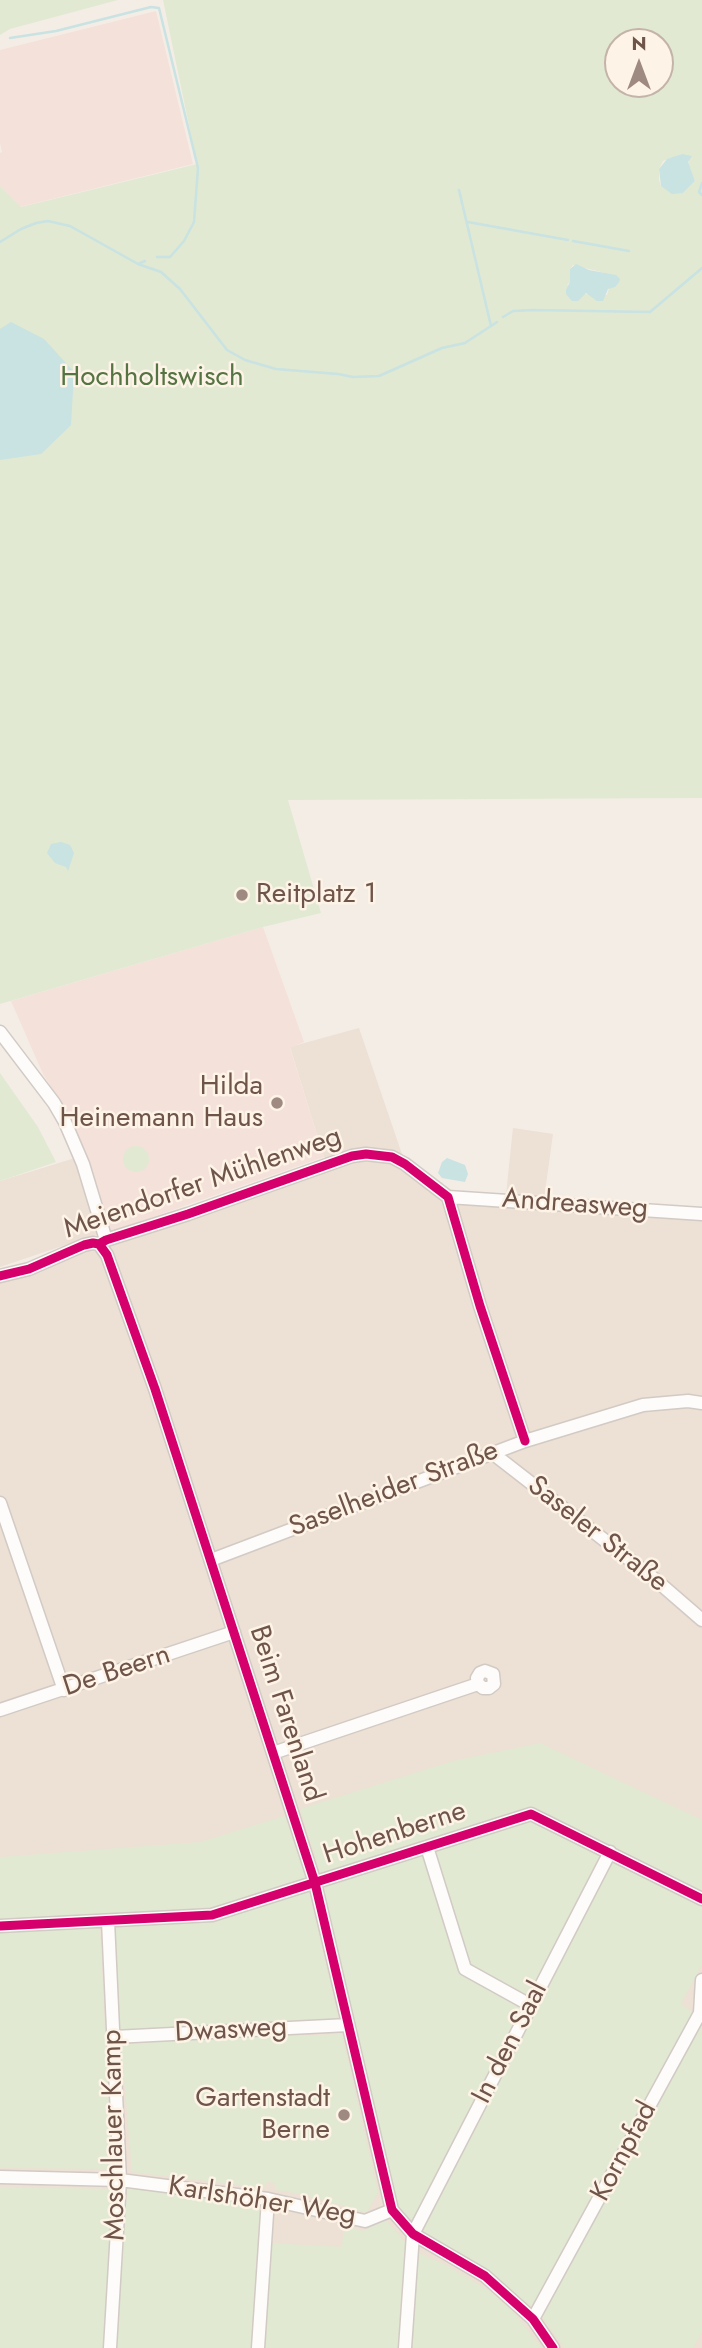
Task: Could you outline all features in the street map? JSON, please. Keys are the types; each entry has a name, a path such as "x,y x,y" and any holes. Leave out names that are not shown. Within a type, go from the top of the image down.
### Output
{"street":[{"name":"Beim Farenland","path":"0,1032 5,1045 54,1103 69,1130 89,1182 107,1255 155,1389 315,1883 392,2210"},
{"name":"Meiendorfer Mühlenweg","path":"0,1276 41,1265 88,1243 103,1242 352,1156 366,1154 392,1157 448,1197"},
{"name":"Andreasweg","path":"448,1197 702,1214"},
{"path":"448,1197 480,1306 525,1441"},
{"name":"Saselheider Straße","path":"211,1560 525,1441 636,1407 688,1401 702,1403"},
{"name":"Saseler Straße","path":"491,1452 657,1581 702,1620"},
{"path":"0,1503 64,1690"},
{"name":"De Beern","path":"0,1710 234,1632"},
{"path":"273,1753 478,1684"},
{"name":"Hohenberne","path":"0,1926 212,1915 531,1814 702,1899"},
{"path":"428,1847 465,1969 530,2005"},
{"name":"In den Saal","path":"413,2234 610,1852"},
{"name":"Moschlauer Kamp","path":"108,1921 120,2180 110,2348"},
{"name":"Kornpfad","path":"533,2319 700,2013 702,1980"},
{"name":"Dwasweg","path":"114,2037 348,2025"},
{"name":"Karlshöher Weg","path":"0,2177 120,2180 268,2199 365,2221 392,2210 413,2234 485,2276 533,2319 553,2348"},
{"path":"258,2348 268,2199"},
{"path":"405,2348 413,2234"}],"shaded area":[{"path":"156,11 193,164 20,207 0,186 0,50"},
{"path":"263,927 304,1042 290,1048 324,1157 110,1232 60,1102 43,1074 11,1001"},
{"path":"359,1028 405,1163 448,1190 506,1195 513,1128 553,1134 544,1199 702,1211 702,2348 0,2348 0,1277 333,1165 324,1157 290,1047"},
{"path":"75,1158 101,1233 0,1267 0,1181"}],"green space":[{"path":"0,0 118,0 10,29 0,35"},
{"name":"Hochholtswisch","path":"163,0 702,0 702,798 288,800 321,913 263,927 0,1004 0,186 21,207 197,164","holes":["682,154 689,160 695,181 683,193 661,186 659,180 659,169 663,161","573,265 613,275 607,295 584,294 567,285"]},
{"path":"0,1073 38,1127 56,1162 0,1181"},
{"path":"136,1146 145,1150 149,1159 145,1168 136,1172 127,1168 123,1159 127,1150"},
{"path":"540,1743 702,1820 702,1894 532,1809 321,1874 300,1809 453,1761"},
{"path":"285,1816 306,1876 301,1881 208,1910 0,1920 0,1857 200,1842"},
{"path":"534,1820 601,1853 529,1997 525,1997 465,1962 433,1853 436,1849"},
{"path":"424,1856 458,1969 463,1976 522,2007 413,2221 398,2207 393,2193 324,1890 331,1883"},
{"path":"611,1858 702,1904 702,1965 681,2004 693,2012 532,2307 484,2267 431,2239 422,2231"},
{"path":"309,1892 338,2016 336,2019 122,2031 115,1925 213,1920"},
{"path":"100,1927 112,2169 0,2168 0,1930"},
{"path":"702,2020 702,2332 693,2348 564,2348 541,2315"},
{"path":"342,2034 378,2192 367,2213 302,2194 275,2190 275,2183 267,2182 264,2188 132,2172 121,2043"},
{"path":"0,2187 115,2189 104,2348 0,2348"},
{"path":"131,2188 260,2204 251,2348 115,2348 127,2190"},
{"path":"383,2221 388,2222 409,2250 401,2348 263,2348 271,2243 342,2247 344,2225 363,2231"},
{"path":"419,2253 448,2266 491,2292 515,2314 542,2348 411,2348"}],"water":[{"path":"682,154 692,156 688,162 695,181 683,193 672,194 661,186 659,169 667,159"},
{"path":"576,264 589,270 616,275 620,279 619,282 608,289 603,301 597,301 586,293 578,301 572,301 566,290 570,282 570,269"},
{"path":"11,322 44,339 74,372 71,425 41,454 0,460 0,329"},
{"path":"61,842 70,845 74,853 68,871 66,867 55,863 47,853 51,844"},
{"path":"447,1158 465,1165 468,1174 465,1182 442,1178 438,1173 442,1162"}],"waterway":[{"path":"10,38 56,31 151,7 159,8 198,168 194,222 184,241 170,257 157,257"},
{"path":"702,183 699,192 702,195"},
{"path":"459,190 491,326"},
{"path":"0,242 36,223 48,221 70,226 138,264 161,272 180,289 227,350 245,360 276,369 353,377 379,376 442,348 465,343 497,322"},
{"path":"468,222 568,240"},
{"path":"573,241 629,251"},
{"path":"138,264 145,261"},
{"path":"503,317 513,311 533,310 650,312 702,268"}],"cycle path":[{"path":"0,1276 29,1269 84,1245 99,1244 352,1156 366,1154 392,1157 448,1197 480,1306 525,1441"},
{"path":"99,1244 107,1255 155,1389 315,1883 392,2210 413,2234 485,2276 533,2319 553,2348"},
{"path":"0,1926 212,1915 531,1814 702,1899"}],"place":[{"name":"Reitplatz 1","path":"242,895"},
{"name":"Hilda Heinemann Haus","path":"277,1103"},
{"name":"Gartenstadt Berne","path":"344,2115"}]}
